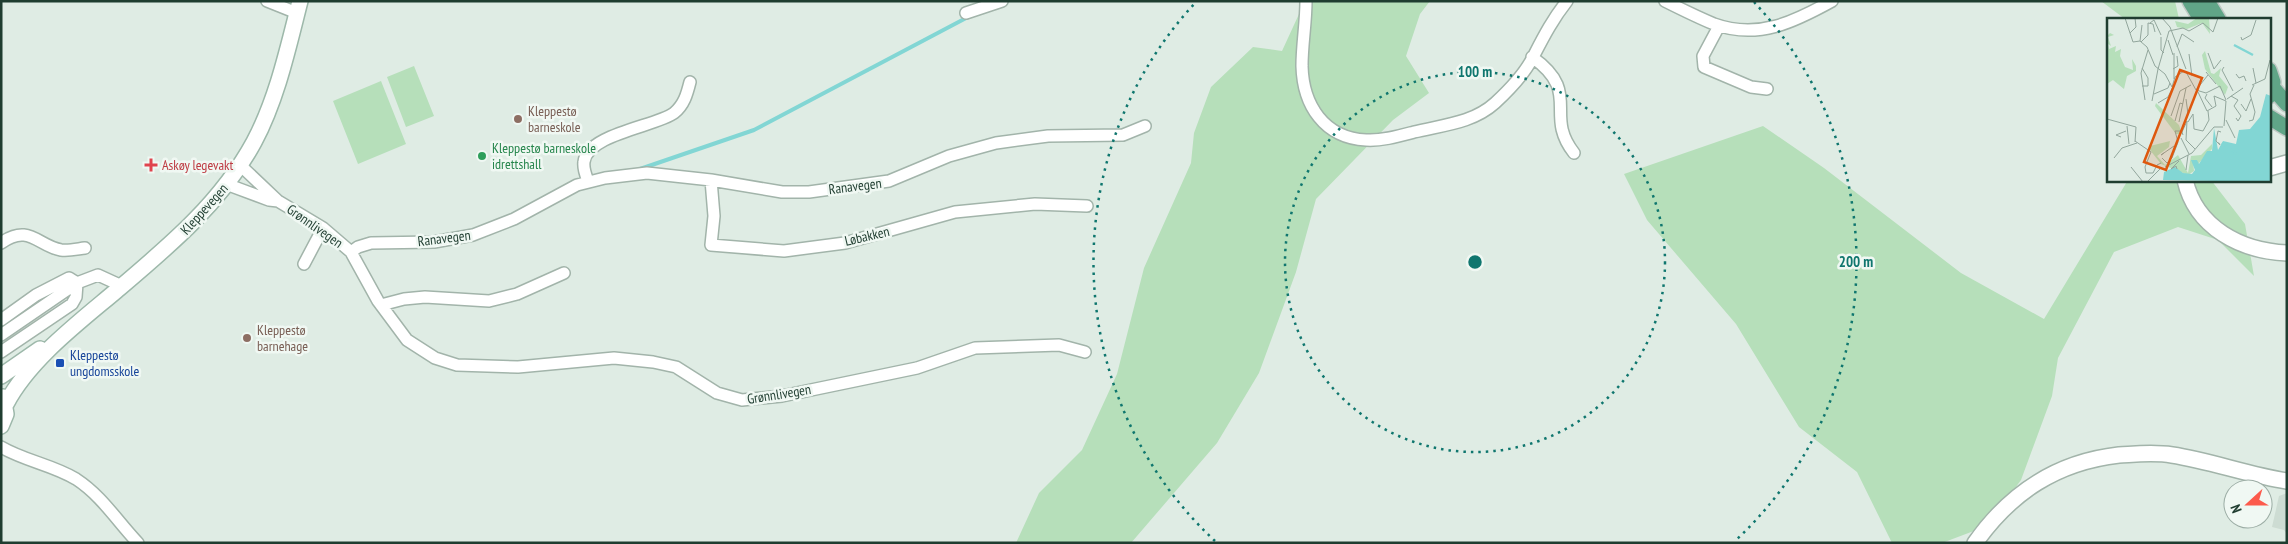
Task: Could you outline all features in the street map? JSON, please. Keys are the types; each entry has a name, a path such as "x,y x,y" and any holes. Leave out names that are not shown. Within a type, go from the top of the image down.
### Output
{"main road":[{"path":"2190,1 2200,18"},
{"path":"2207,1 2217,18"},
{"name":"Kleppevegen","path":"1,426 6,414 4,399 53,344 185,232 240,165 255,141 268,111 298,7"},
{"path":"2271,92 2287,104"},
{"path":"2270,118 2287,128"},
{"path":"2270,168 2287,163"},
{"path":"2185,181 2191,197 2203,218 2228,238 2262,251 2287,253"},
{"name":"Kleppevegen","path":"1,376 41,349 53,344"},
{"path":"1975,543 2001,510 2026,488 2062,469 2096,459 2141,453 2173,455 2287,482"}],"street":[{"path":"267,1 298,7"},
{"path":"966,13 1002,1"},
{"path":"1306,1 1302,67 1306,95 1315,114 1326,126 1358,140 1384,140 1448,125 1474,116 1496,102 1532,57 1549,25 1567,1"},
{"path":"1665,1 1719,26 1744,30 1763,30 1798,18 1832,1"},
{"path":"1719,26 1703,56 1704,67 1751,87 1767,89"},
{"path":"1532,57 1547,67 1557,82 1561,98 1560,126 1562,136 1574,153"},
{"path":"588,181 584,163 590,152 626,130 671,115 683,103 690,82"},
{"name":"Ranavegen","path":"351,252 358,247 371,243 434,242 473,235 514,219 553,197 588,181 647,173 711,180 782,192 817,191 889,181 949,156 996,143 1048,136 1123,134 1145,126"},
{"name":"Grønnlivegen","path":"240,165 278,201 323,228 351,252 381,305 401,333 416,348 436,358 457,365 518,367 614,358 653,362 676,367 717,393 742,400 782,396 917,368 975,348 1059,345 1085,352"},
{"name":"Løbakken","path":"711,180 714,216 711,245 777,251 845,242 956,212 1035,204 1087,206"},
{"name":"Grønnlivegen","path":"226,184 269,200 278,201"},
{"path":"304,264 323,228"},
{"path":"1,243 11,238 30,236 61,250 85,248"},
{"path":"381,305 404,299 426,297 489,301 517,294 564,274"},
{"path":"1,335 77,283 98,275 122,286"},
{"path":"1,320 56,283 70,278 77,283"},
{"path":"1,352 72,304 76,297 77,283"},
{"path":"1,447 17,456 76,480 102,500 138,543"}],"shaded area":[{"path":"2287,493 2287,534 2284,530 2273,527 2279,496"}],"green space":[{"path":"1305,1 1430,1 1420,14 1406,56 1429,93 1393,120 1316,199 1296,272 1259,373 1217,443 1131,543 1016,543 1039,493 1082,450 1117,374 1144,268 1191,163 1194,133 1211,87 1253,47 1282,51"},
{"path":"2101,1 2175,1 2179,18 2124,18"},
{"path":"414,66 434,116 406,127 387,77"},
{"path":"381,81 406,144 358,164 333,101"},
{"path":"1763,126 1824,168 1961,273 2044,319 2127,181 2212,181 2245,224 2254,276 2218,240 2178,227 2114,252 2058,358 2052,396 2021,480 1987,526 1942,543 1892,543 1857,472 1799,427 1736,324 1647,220 1624,174"}],"waterway":[{"path":"640,169 754,130 968,17"}],"place":[{"name":"Kleppestø barneskole","path":"518,119"},
{"name":"Kleppestø barneskole idrettshall","path":"482,156"},
{"name":"Askøy legevakt","path":"151,165"},
{"name":"Kleppestø barnehage","path":"247,338"},
{"name":"Kleppestø ungdomsskole","path":"60,363"}]}
